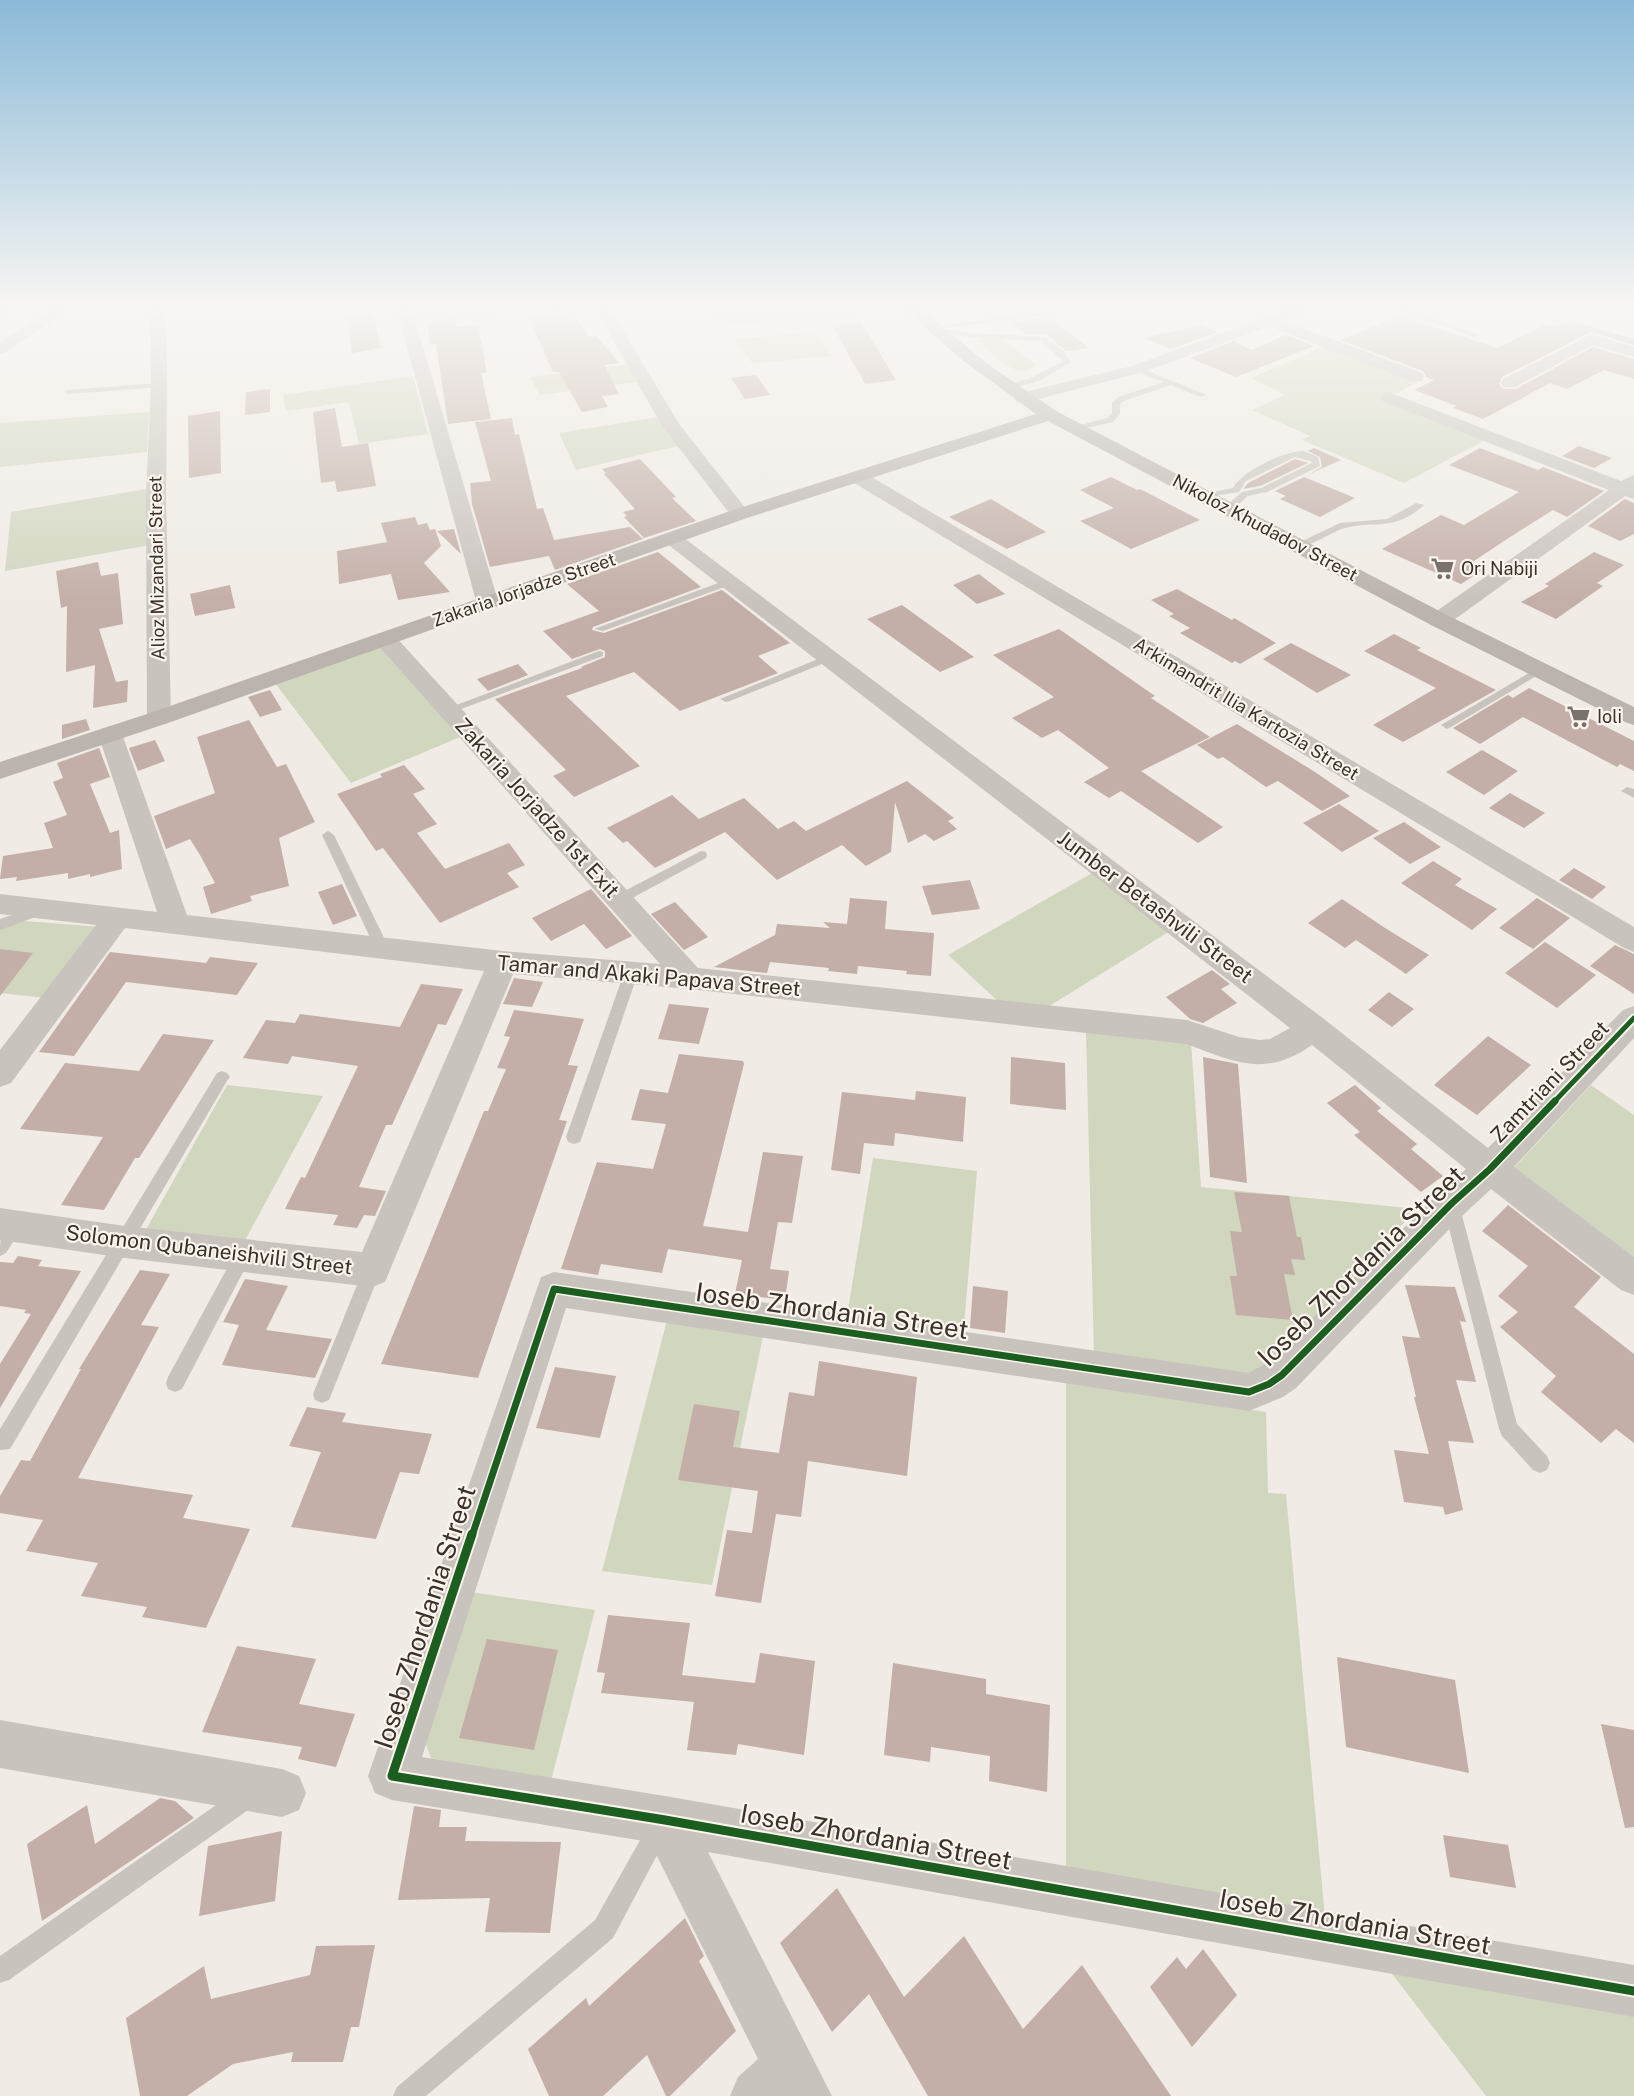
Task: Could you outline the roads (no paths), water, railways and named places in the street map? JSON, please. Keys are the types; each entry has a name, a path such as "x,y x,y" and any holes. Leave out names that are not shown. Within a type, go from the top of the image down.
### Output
{"street":[{"name":"Alioz Mizandari Street","path":"158,408 156,495 159,718"},
{"path":"432,408 487,601"},
{"path":"660,408 671,426 740,514"},
{"name":"Nikoloz Khudadov Street","path":"1039,408 1439,620 1634,717"},
{"path":"1417,408 1630,488"},
{"name":"Zakaria Jorjadze Street","path":"0,771 159,718 740,514 1050,415"},
{"name":"Arkimandrit Ilia Kartozia Street","path":"858,477 1634,941"},
{"path":"1439,620 1630,488"},
{"name":"Jumber Betashvili Street","path":"673,539 1314,1028 1490,1169 1634,1278"},
{"name":"Zakaria Jorjadze 1st Exit","path":"385,639 690,978"},
{"path":"110,734 176,924"},
{"name":"Tamar and Akaki Papava Street","path":"0,904 503,962 690,978 1187,1032 1248,1052 1266,1053 1286,1046 1314,1028"},
{"path":"0,1074 118,917"},
{"name":"Solomon Qubaneishvili Street","path":"5,1233 124,1242 372,1270 503,962"},
{"name":"Zamtriani Street","path":"1490,1169 1631,1025"},
{"name":"Ioseb Zhordania Street","path":"1490,1169 1450,1204 1282,1376 1249,1392 554,1289 393,1776 665,1820 1634,1991"},
{"path":"0,1744 271,1791"},
{"path":"665,1820 784,2086"}],"lane":[{"path":"1076,429 1110,420 1116,414 1116,408"},
{"path":"1202,495 1236,490 1242,479 1293,454 1303,454 1316,459 1317,464 1264,490 1245,494 1227,508"},
{"path":"1299,545 1343,525 1389,522 1419,505"},
{"path":"599,629 729,582"},
{"path":"449,710 600,654"},
{"path":"726,699 828,658"},
{"path":"1447,725 1539,670"},
{"path":"328,835 382,948"},
{"path":"620,899 701,855"},
{"path":"0,925 23,915 46,909"},
{"path":"574,1137 631,973"},
{"path":"3,1442 222,1077"},
{"path":"1450,1204 1509,1429 1540,1462"},
{"path":"175,1383 243,1255"},
{"path":"322,1394 372,1270"},
{"path":"0,1971 271,1791"},
{"path":"406,2096 604,1929 665,1820"}],"place":[{"name":"Ori Nabiji","path":"1443,569"},
{"name":"Ioli","path":"1579,717"}]}
